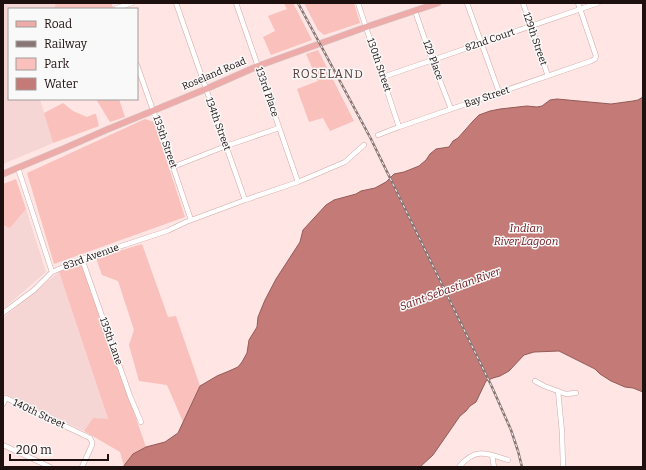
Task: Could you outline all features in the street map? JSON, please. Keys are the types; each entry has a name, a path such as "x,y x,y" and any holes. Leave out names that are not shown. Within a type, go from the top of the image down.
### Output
{"main road":[{"name":"Roseland Road","path":"3,174 258,66 438,3"}],"street":[{"path":"117,7 132,3"},
{"name":"134th Street","path":"176,3 245,200"},
{"name":"133rd Place","path":"236,3 298,182"},
{"name":"130th Street","path":"358,3 399,127"},
{"path":"467,3 499,92"},
{"name":"129th Street","path":"523,3 548,76"},
{"path":"578,3 580,10"},
{"name":"82nd Court","path":"383,77 598,3"},
{"name":"Bay Street","path":"378,135 595,59 596,56 580,10"},
{"name":"129 Place","path":"415,11 451,109"},
{"name":"135th Street","path":"138,67 191,220"},
{"path":"173,167 226,146 279,128"},
{"path":"191,220 298,182 345,162 364,144"},
{"path":"18,168 52,272"},
{"name":"83rd Avenue","path":"3,313 34,290 52,272 82,259 167,231 191,220"},
{"name":"135th Lane","path":"82,259 130,396 141,422"},
{"path":"535,381 566,394 576,394"},
{"path":"558,391 562,432 563,467"},
{"name":"140th Street","path":"3,404 6,398 90,438 92,445 82,467"},
{"path":"3,445 50,467"},
{"path":"459,467 475,454 482,453 508,460"},
{"path":"492,456 494,467"}],"shaded area":[{"path":"3,3 56,3 54,8 8,8 8,100 40,100 53,143 3,164"},
{"path":"26,209 46,272 3,309 3,225 10,228"},
{"path":"59,272 108,420 93,418 84,431 5,394 3,398 3,318"}],"green space":[{"path":"56,3 111,3 114,8 54,8"},
{"path":"284,3 293,3 312,40 271,55 263,37 275,31 268,16 287,9"},
{"path":"304,3 354,3 360,23 324,35 318,30"},
{"path":"318,50 354,121 330,131 323,118 309,122 297,89 318,81 306,54"},
{"path":"97,100 119,100 125,117 110,122"},
{"path":"63,103 73,111 87,117 96,114 99,126 53,143 44,113"},
{"path":"145,119 154,122 185,217 54,264 27,173"},
{"path":"16,179 26,209 10,228 3,225 3,184"},
{"path":"142,244 168,317 176,316 200,386 183,422 167,385 139,381 129,345 134,330 118,281 102,275 96,258"},
{"path":"82,261 146,447 133,454 124,466 120,452 84,431 93,418 108,419 59,272"}],"water":[{"name":"Indian River Lagoon","path":"643,97 643,392 611,381 595,369 559,351 534,352 524,355 509,371 486,381 476,402 460,416 433,455 420,467 123,467 133,454 146,447 165,442 178,433 200,386 217,376 238,367 242,362 247,353 249,340 257,327 258,317 276,279 300,242 303,230 326,205 334,200 375,188 386,182 394,174 419,166 436,149 449,147 479,115 490,111 527,106 537,107 542,106 550,100 557,99 611,104 638,100"}],"railway":[{"path":"298,3 371,139 492,387 511,430 522,467"}],"district":[{"name":"ROSELAND","path":"328,74"}],"water label":[{"name":"Saint Sebastian River","path":"450,289"}]}
